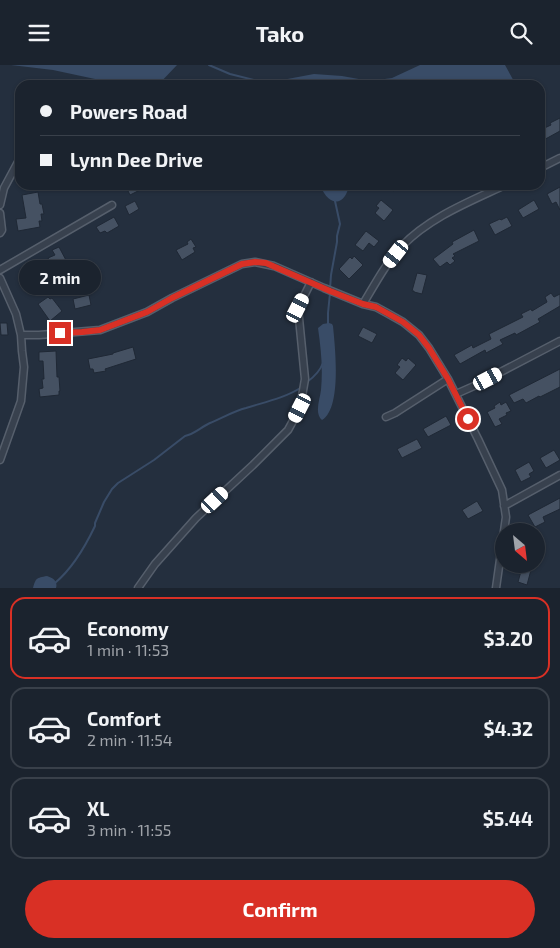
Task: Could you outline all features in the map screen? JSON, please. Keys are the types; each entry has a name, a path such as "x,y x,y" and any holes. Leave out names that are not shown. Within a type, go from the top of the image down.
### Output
{"street":[{"path":"545,166 560,159"},
{"path":"0,205 4,188 15,167"},
{"path":"363,304 375,283 402,246 422,228 495,190"},
{"path":"0,270 112,205"},
{"path":"0,213 2,230 0,233"},
{"path":"21,335 100,330 147,312 181,293 242,264 255,262 274,266 363,304 376,307 403,322 419,335 429,348 456,394 502,490 506,517 496,588"},
{"path":"0,278 16,314 21,335 24,367 21,401 0,460"},
{"path":"138,588 154,564 196,518 288,430 300,408 305,379 298,308 311,282"},
{"path":"456,394 560,341"},
{"path":"386,417 448,379"},
{"path":"504,506 560,475"}],"water":[{"path":"11,65 177,65 163,80 100,80 53,70"},
{"path":"420,65 505,65 513,80 377,80 392,78"},
{"path":"314,74 364,80 282,80"},
{"path":"322,190 347,190 344,197 337,201 331,200"},
{"path":"329,323 333,326 334,336 336,362 335,391 328,413 322,420 318,414 322,374 318,328 323,324"},
{"path":"47,576 54,580 56,588 33,588 37,579"}],"building":[{"path":"560,118 560,131 545,139 545,128 551,125 550,123"},
{"path":"560,187 560,210 556,202 552,204 547,194"},
{"path":"128,190 140,190 130,195"},
{"path":"38,192 44,214 41,214 42,221 39,221 40,227 18,231 16,219 26,218 22,195"},
{"path":"381,200 393,210 384,221 375,213 379,208 376,206"},
{"path":"534,200 539,209 523,218 518,210"},
{"path":"135,201 139,209 129,215 125,206"},
{"path":"114,217 119,226 107,233 105,231 100,233 96,227"},
{"path":"507,217 512,226 495,235 489,224"},
{"path":"474,230 479,241 453,254 455,256 452,258 455,261 450,265 447,262 440,267 433,259 453,244 452,242"},
{"path":"366,231 379,241 374,247 369,243 363,251 355,245"},
{"path":"191,239 196,247 193,248 195,252 182,260 176,250 188,244 187,242"},
{"path":"59,247 67,262 54,269 48,258 55,255 52,250"},
{"path":"354,256 363,265 349,279 339,269 350,257 352,259"},
{"path":"36,267 44,282 32,288 28,279 24,281 21,275"},
{"path":"417,273 427,275 422,294 412,291"},
{"path":"551,293 554,297 560,294 560,306 538,319 540,322 516,335 515,333 500,340 503,344 486,353 485,350 460,364 454,355 472,345 473,348 491,339 489,334 523,317 521,314 531,309 532,311 547,302 545,297"},
{"path":"89,295 91,305 75,309 73,299"},
{"path":"48,297 52,298 62,311 50,321 38,304"},
{"path":"0,323 7,323 8,335 1,335"},
{"path":"363,327 377,334 372,343 358,336"},
{"path":"133,347 136,359 105,369 106,371 94,373 93,369 90,369 88,359 113,354"},
{"path":"56,351 59,395 40,397 39,389 43,388 42,379 44,379 43,361 39,361 39,352"},
{"path":"402,358 406,361 408,358 416,365 403,380 395,373 400,367 397,365"},
{"path":"560,369 560,387 526,403 523,399 514,403 509,395"},
{"path":"500,402 501,405 506,402 511,411 499,419 502,424 495,427 487,412 495,408 494,406"},
{"path":"446,416 451,425 428,437 423,429"},
{"path":"417,439 422,448 402,458 397,449"},
{"path":"554,450 560,460 546,468 540,458"},
{"path":"529,462 534,471 529,474 531,477 521,482 515,470"},
{"path":"560,498 560,509 543,517 545,522 533,523 528,515"},
{"path":"477,501 483,511 468,519 462,510"},
{"path":"520,573 530,573 527,585 518,582"}],"waterway":[{"path":"209,65 230,74 254,80"},
{"path":"330,289 340,224 335,201"},
{"path":"328,324 330,293"},
{"path":"307,382 316,374 323,363"},
{"path":"55,583 73,564 83,549 95,526 104,502 118,483 154,460 185,436 237,411 282,397 302,387"}],"route":[{"path":"60,333 100,330 147,312 242,264 266,263 330,291 376,307 403,322 419,335 429,348 448,379 468,419"}]}
